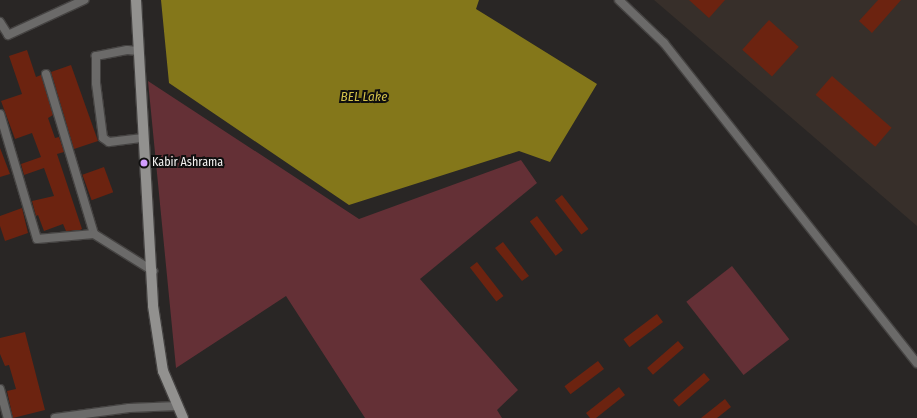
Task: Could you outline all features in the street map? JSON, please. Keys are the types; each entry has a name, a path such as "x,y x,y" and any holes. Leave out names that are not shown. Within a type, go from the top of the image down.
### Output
{"street":[{"path":"0,22 8,35 84,0"},
{"path":"136,0 143,138 153,271 153,306 163,371 183,418"},
{"path":"619,0 664,43 917,363"},
{"path":"138,51 127,50 96,56 96,83 103,138 109,142 143,138"},
{"path":"46,74 94,234"},
{"path":"0,114 37,238 94,234 153,271"},
{"path":"0,389 8,418"},
{"path":"55,418 129,408 178,406"}],"shaded area":[{"path":"654,0 917,0 917,226 808,132"},
{"path":"148,81 359,219 521,160 537,183 420,279 518,390 497,410 502,418 365,418 286,296 176,368"},
{"path":"732,266 789,339 744,375 686,302"}],"water":[{"name":"BEL Lake","path":"161,0 479,0 476,9 597,84 550,162 519,151 349,205 169,83"}],"building":[{"path":"689,0 725,0 709,18"},
{"path":"878,0 901,0 872,33 859,21"},
{"path":"769,20 799,47 772,76 742,50"},
{"path":"27,50 36,77 41,75 53,115 48,118 55,138 59,137 64,152 57,154 82,229 80,230 66,231 63,224 44,231 38,215 36,216 32,201 54,196 44,168 24,175 21,164 41,157 32,133 15,139 1,101 22,94 9,56"},
{"path":"71,65 98,141 74,149 51,72"},
{"path":"832,76 892,128 875,147 816,95"},
{"path":"0,148 10,174 0,177"},
{"path":"104,167 113,192 92,200 82,175"},
{"path":"562,195 588,229 581,234 555,201"},
{"path":"22,208 28,233 5,241 0,226 0,216"},
{"path":"537,216 563,250 556,256 530,221"},
{"path":"503,242 529,276 522,281 495,248"},
{"path":"477,262 503,296 496,301 470,268"},
{"path":"657,314 663,322 629,347 623,339"},
{"path":"25,332 45,410 13,418 7,391 16,389 9,365 5,366 0,354 0,338"},
{"path":"678,341 684,348 653,375 647,368"},
{"path":"598,361 604,369 570,394 564,386"},
{"path":"704,373 710,380 679,407 673,400"},
{"path":"619,387 625,395 596,418 590,418 586,413"},
{"path":"725,399 731,407 717,418 701,418"}],"place":[{"name":"Kabir Ashrama","path":"144,163"}]}
